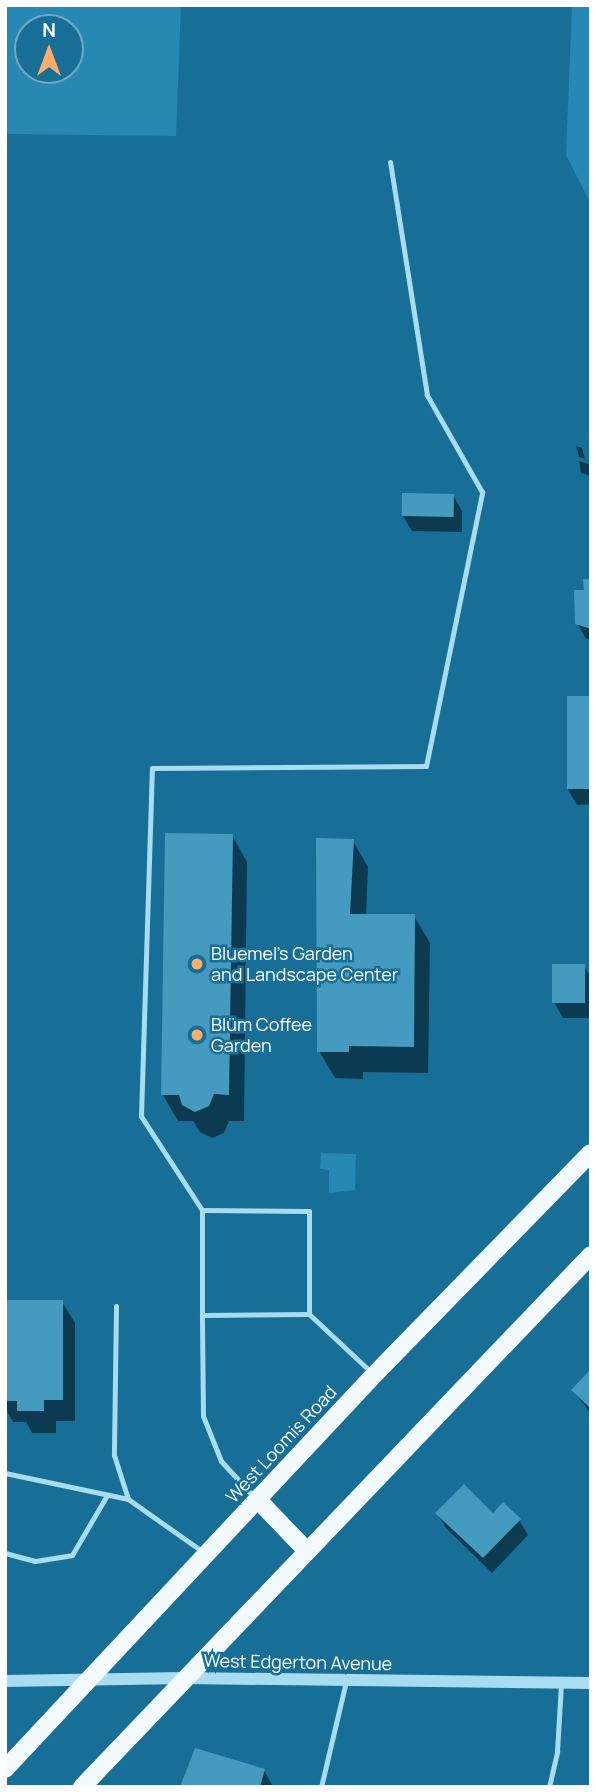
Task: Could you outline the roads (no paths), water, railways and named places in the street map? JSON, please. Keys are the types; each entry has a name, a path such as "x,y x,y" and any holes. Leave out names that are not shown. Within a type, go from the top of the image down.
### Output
{"main road":[{"name":"West Loomis Road","path":"5,1769 85,1679 591,1153"},
{"path":"82,1787 183,1678 591,1255"},
{"path":"258,1500 306,1550"}],"street":[{"name":"West Edgerton Avenue","path":"5,1681 183,1678 591,1683"}],"lane":[{"path":"258,1500 221,1461 203,1416 202,1210 142,1116 152,768 426,766 482,492 427,395 390,162"},
{"path":"202,1210 309,1211 309,1314"},
{"path":"116,1306 114,1455 128,1499"},
{"path":"202,1315 309,1314 374,1376"},
{"path":"5,1473 128,1499 206,1554"},
{"path":"5,1553 35,1561 72,1555 107,1495"},
{"path":"321,1787 346,1681"},
{"path":"549,1787 558,1751 561,1683"}],"place":[{"name":"Bluemel's Garden and Landscape Center","path":"197,964"},
{"name":"Blüm Coffee Garden","path":"197,1035"}]}
